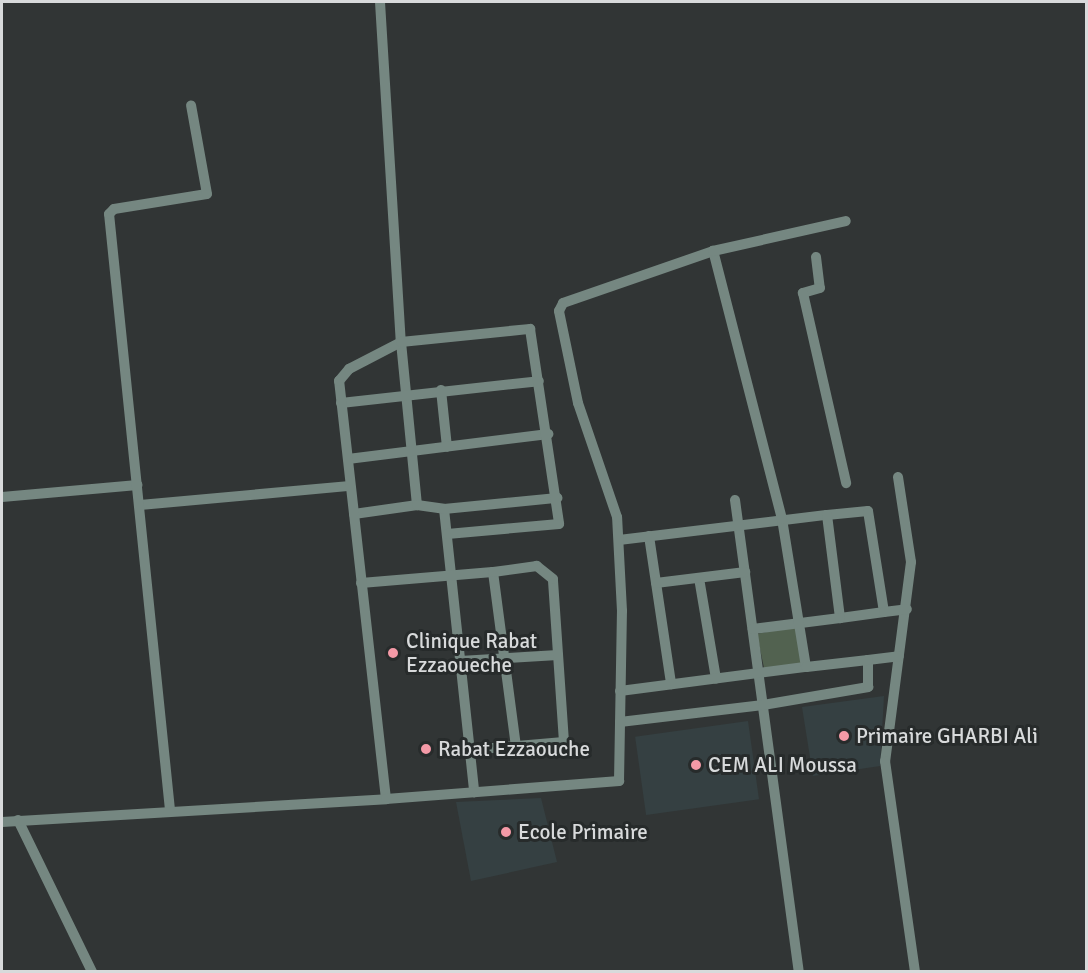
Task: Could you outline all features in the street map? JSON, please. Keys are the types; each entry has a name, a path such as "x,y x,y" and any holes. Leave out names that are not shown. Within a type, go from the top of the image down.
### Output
{"street":[{"path":"380,2 401,342 414,453 417,505"},
{"path":"170,810 110,214 114,209 207,194 191,105"},
{"path":"2,822 170,810 386,799 619,781 619,540 614,508 578,403 559,311 563,303 712,251 846,221"},
{"path":"712,251 782,519 806,667"},
{"path":"816,257 820,288 803,293 846,483"},
{"path":"386,799 339,381 349,369 401,342 530,329 548,434 559,524 447,534"},
{"path":"341,403 441,390 539,381"},
{"path":"441,390 447,447"},
{"path":"348,459 414,453 548,434"},
{"path":"898,477 911,562 907,609 885,761 915,972"},
{"path":"2,497 137,485"},
{"path":"140,505 350,486"},
{"path":"354,514 417,505 444,509 557,498"},
{"path":"735,500 799,972"},
{"path":"444,509 474,792"},
{"path":"619,540 739,524 868,511 884,612"},
{"path":"827,515 840,618"},
{"path":"650,536 671,684"},
{"path":"362,583 537,566 547,570 553,579 564,742 470,750"},
{"path":"493,572 516,747"},
{"path":"656,583 745,572"},
{"path":"699,578 716,679"},
{"path":"753,629 907,609"},
{"path":"460,661 558,655"},
{"path":"620,691 899,656"},
{"path":"620,722 763,705 868,687 868,660"},
{"path":"18,820 92,972"}],"shaded area":[{"name":"Primaire GHARBI Ali","path":"884,696 880,766 813,776 802,707"},
{"name":"CEM ALI Moussa","path":"748,721 759,799 646,815 635,737"},
{"name":"Ecole Primaire","path":"541,798 557,862 471,881 456,802"}],"green space":[{"path":"795,626 803,665 765,673 757,634"}],"place":[{"name":"Clinique Rabat Ezzaoueche","path":"393,653"},
{"name":"Primaire GHARBI Ali","path":"844,736"},
{"name":"Rabat Ezzaouche","path":"426,749"},
{"name":"CEM ALI Moussa","path":"696,765"},
{"name":"Ecole Primaire","path":"506,832"}]}
